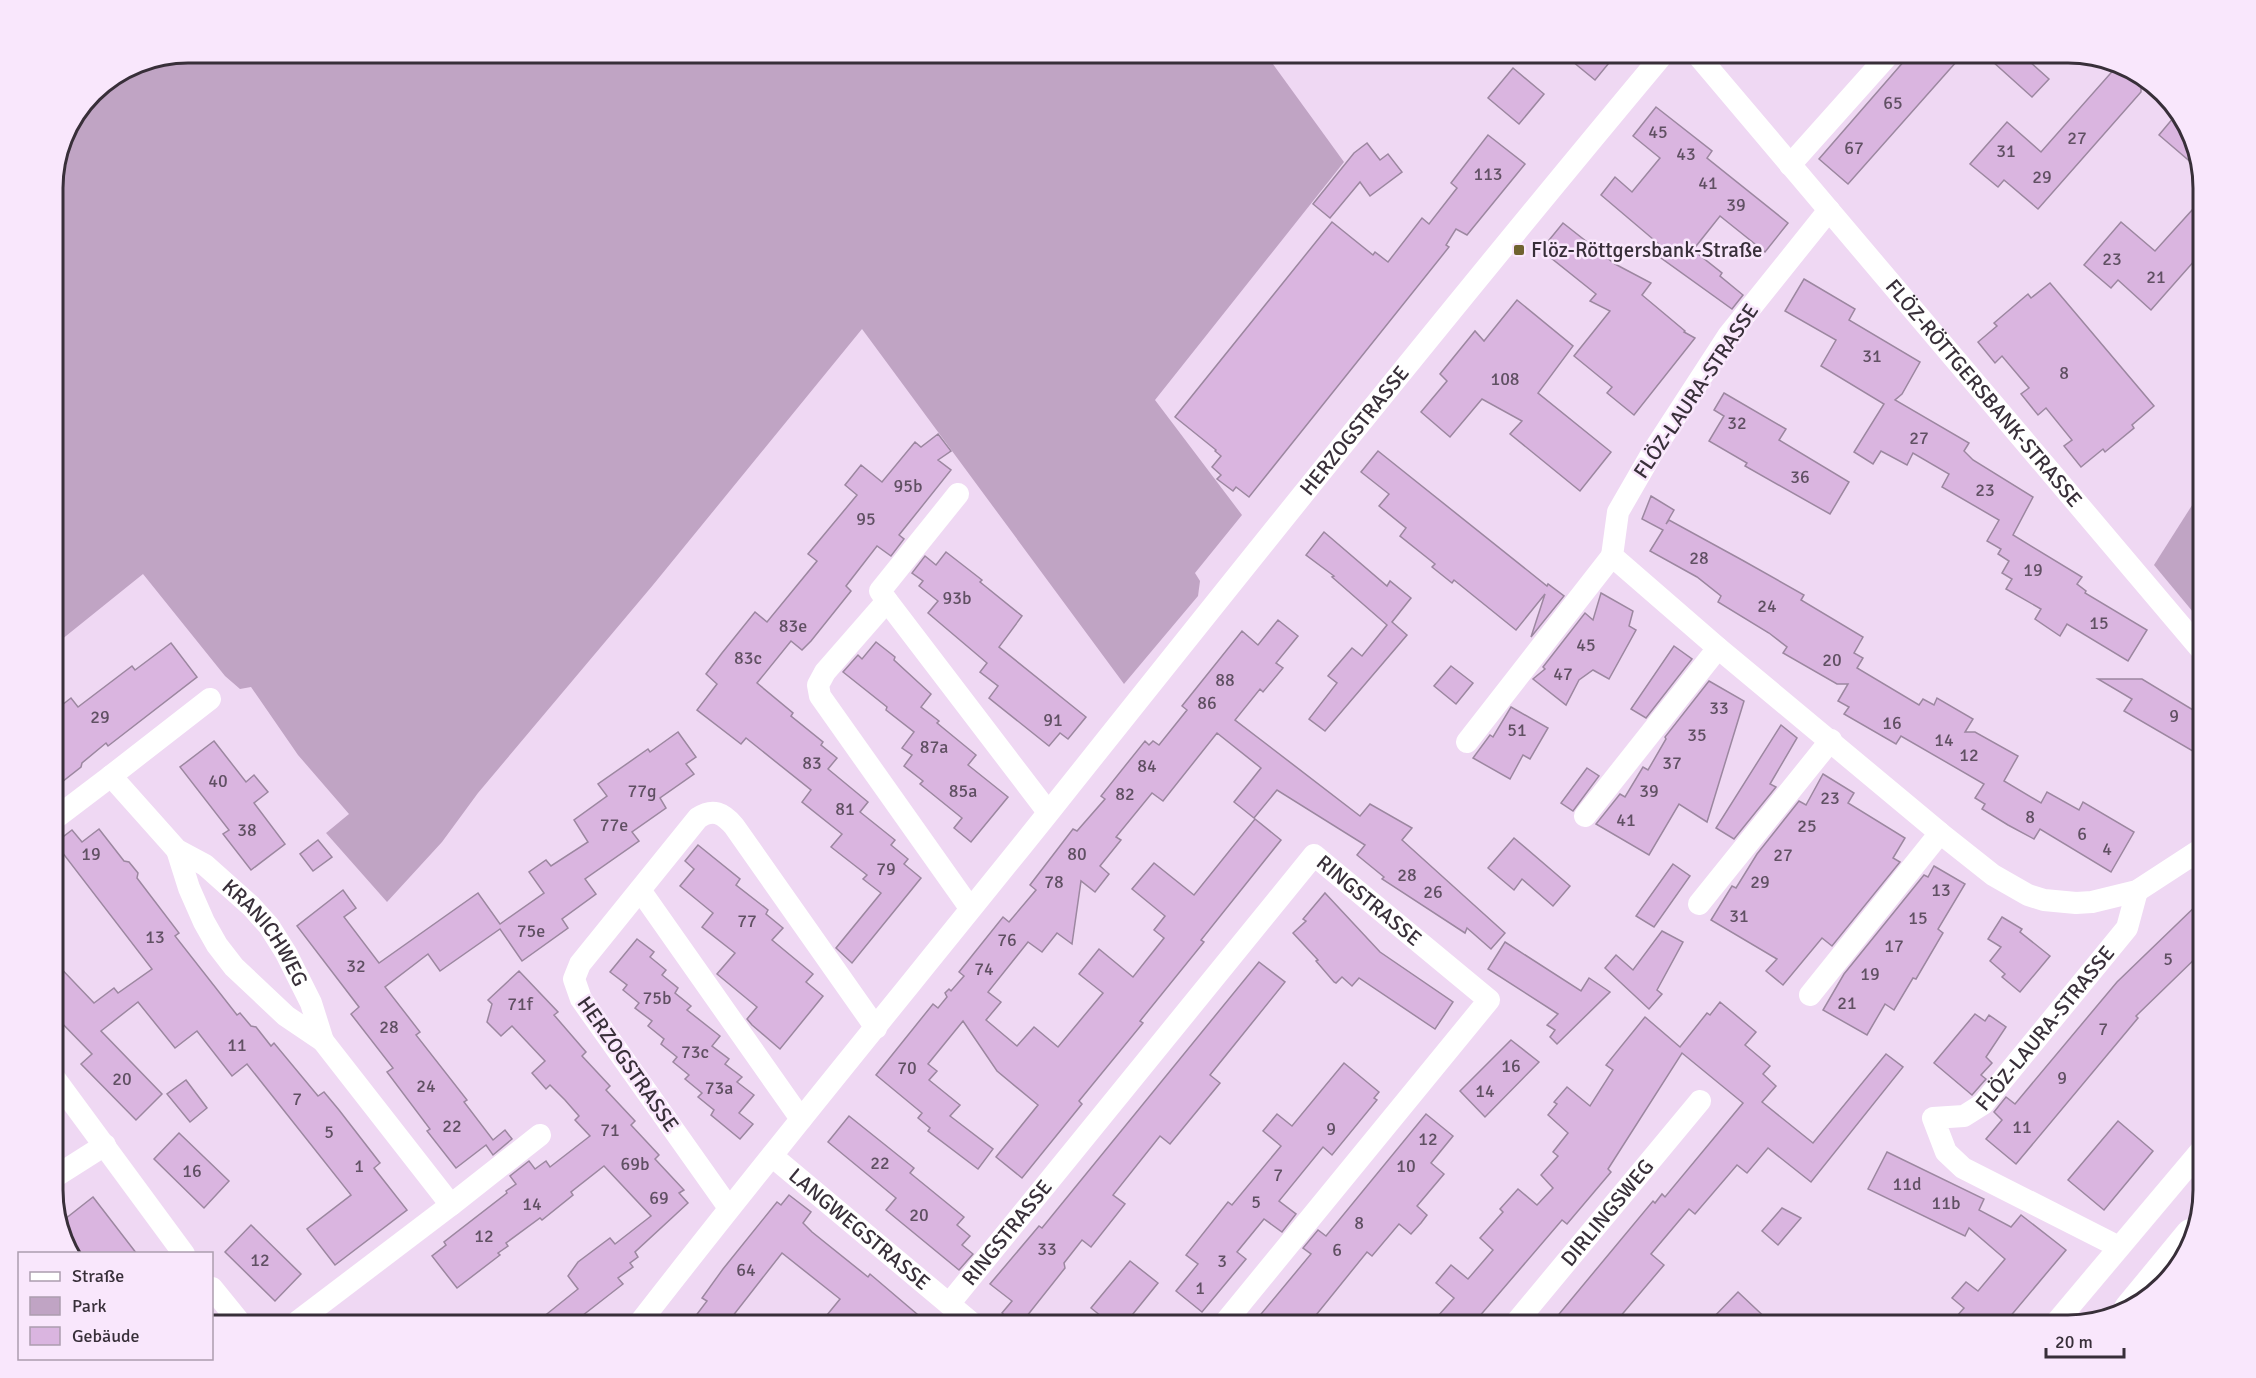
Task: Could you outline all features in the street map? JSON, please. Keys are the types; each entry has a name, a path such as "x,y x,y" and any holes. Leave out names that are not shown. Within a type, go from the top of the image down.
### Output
{"main road":[{"path":"2154,1280 2173,1257"}],"street":[{"name":"HERZOGSTRASSE","path":"646,1315 729,1208 1461,298 1656,63"},
{"name":"FLÖZ-RÖTTGERSBANK-STRASSE","path":"1704,63 2193,640"},
{"path":"1790,165 1881,63"},
{"name":"FLÖZ-LAURA-STRASSE","path":"1612,556 1618,512 1652,453 1728,336 1829,210"},
{"path":"958,494 880,591 1048,812"},
{"path":"1467,742 1612,556 1718,648 1940,833 1993,876 2028,895 2044,900 2076,903 2092,902 2137,891 2193,855"},
{"path":"887,601 825,672 818,685 819,696 970,908"},
{"path":"1586,816 1718,648"},
{"path":"63,812 210,699"},
{"path":"1699,904 1831,740"},
{"name":"KRANICHWEG","path":"111,776 177,850 205,865 269,926 286,953 311,1003 323,1041"},
{"name":"HERZOGSTRASSE","path":"729,1208 580,999 574,979 580,964 698,818 712,812 722,815 734,826 876,1028"},
{"path":"1810,995 1940,833"},
{"name":"KRANICHWEG","path":"177,850 189,888 204,922 234,968 286,1016 323,1041 451,1205"},
{"name":"RINGSTRASSE","path":"949,1304 1314,855 1489,1000 1232,1315"},
{"path":"640,890 801,1119"},
{"name":"FLÖZ-LAURA-STRASSE","path":"2119,1247 1963,1168 1946,1152 1933,1118 1964,1116 1983,1104 2127,928 2137,891"},
{"path":"63,1089 183,1252"},
{"name":"DIRLINGSWEG","path":"1523,1315 1700,1101"},
{"path":"307,1315 540,1135"},
{"path":"63,1172 105,1145"},
{"name":"LANGWEGSTRASSE","path":"772,1156 962,1315"},
{"path":"2063,1315 2193,1161"},
{"path":"213,1289 233,1315"}],"green space":[{"path":"180,63 1272,63 1344,162 1155,400 1242,515 1195,573 1200,581 1198,596 1124,684 862,329 653,585 478,793 442,842 387,902 326,833 349,814 298,755 251,687 240,689 225,676 143,574 63,638 63,180 65,164 80,126 94,106 119,84 148,70"},
{"path":"2193,504 2193,612 2154,565"}],"building":[{"path":"1574,63 1609,63 1595,80"},
{"path":"1902,63 1955,63 1848,184 1819,159"},
{"path":"1994,63 2031,63 2049,79 2032,97"},
{"path":"1513,68 1544,94 1519,124 1488,98"},
{"path":"2112,72 2141,87 2141,92 2038,209 2004,180 1998,187 1970,164 2007,122 2041,152"},
{"path":"1656,107 1712,151 1707,158 1788,223 1765,252 1720,216 1693,250 1722,273 1720,276 1743,295 1732,309 1654,253 1660,245 1601,195 1615,177 1632,192 1660,158 1633,136"},
{"path":"2172,120 2180,133 2190,162 2159,135"},
{"path":"1488,135 1525,164 1467,235 1456,229 1446,245 1449,247 1249,497 1236,487 1233,491 1217,479 1221,475 1212,467 1221,456 1175,417 1332,222 1373,255 1375,252 1388,262 1422,218 1429,224 1457,188 1451,183"},
{"path":"1367,143 1380,160 1388,154 1402,172 1370,196 1360,182 1330,218 1313,204 1354,153"},
{"path":"2193,209 2193,262 2151,310 2118,280 2111,288 2084,265 2121,222 2155,251"},
{"path":"1563,223 1615,264 1651,283 1642,295 1684,332 1695,338 1634,415 1607,393 1612,387 1574,356 1610,311 1590,301 1596,294 1541,250"},
{"path":"1804,279 1855,309 1849,320 1920,362 1902,394 1895,400 1969,443 1964,451 1973,460 2033,497 2013,535 2082,577 2077,584 2086,591 2085,593 2147,630 2128,661 2067,624 2060,636 2035,619 2041,609 2006,589 2012,579 2002,573 2009,561 1998,554 2001,549 1987,541 1999,520 1942,487 1949,474 1913,453 1907,465 1881,451 1873,464 1854,452 1884,404 1821,366 1836,340 1785,311"},
{"path":"2050,283 2154,406 2132,425 2134,428 2105,452 2103,449 2081,467 2064,446 2072,440 2046,408 2038,415 2021,394 2029,388 2002,356 1995,363 1978,342 1997,326 1994,323 2028,294 2031,298"},
{"path":"1517,300 1573,346 1538,393 1611,452 1580,491 1510,434 1522,421 1482,399 1450,437 1421,412 1447,381 1440,374 1475,331 1484,341"},
{"path":"1724,393 1786,429 1779,440 1849,482 1830,514 1745,466 1747,463 1709,441 1724,416 1714,410"},
{"path":"938,434 951,451 938,460 951,470 899,535 904,539 891,556 877,546 846,586 851,591 811,641 802,650 791,641 757,683 793,713 791,716 823,742 821,745 837,758 828,769 868,802 860,812 895,840 891,845 908,859 904,864 921,878 852,963 836,948 881,893 863,879 867,875 831,847 842,834 802,802 811,790 746,738 741,744 697,710 717,684 706,674 755,612 767,622 817,561 808,554 857,495 845,485 861,465 882,482 915,442 921,447"},
{"path":"1378,451 1547,586 1548,584 1564,596 1531,637 1545,594 1516,630 1454,580 1452,583 1432,567 1435,564 1400,536 1406,528 1379,506 1389,494 1361,472"},
{"path":"1651,496 1674,510 1666,524 1669,520 1804,595 1801,600 1863,637 1854,653 1863,658 1857,668 1919,705 1923,699 1934,705 1937,698 1973,719 1965,732 1975,732 2018,756 2004,781 2041,803 2047,792 2079,810 2083,802 2134,832 2111,872 2040,829 2034,839 2008,825 1982,809 1985,804 1975,798 1984,784 1901,736 1896,744 1844,714 1849,707 1838,701 1848,684 1837,684 1783,653 1787,647 1769,633 1718,602 1721,596 1697,577 1650,551 1663,530 1642,519"},
{"path":"1324,532 1387,586 1390,581 1411,598 1392,622 1407,635 1325,731 1309,719 1337,683 1328,676 1352,648 1362,656 1387,625 1332,577 1334,576 1306,555"},
{"path":"946,552 1022,616 999,647 1086,717 1068,739 1060,733 1049,746 989,698 998,686 980,672 987,663 928,613 938,601 919,586 923,581 912,573 925,556 936,565"},
{"path":"1601,593 1633,611 1629,626 1636,630 1609,679 1593,670 1579,680 1566,705 1533,679 1545,669 1543,667 1585,613 1593,620"},
{"path":"1278,620 1298,636 1276,663 1283,668 1263,692 1260,689 1235,720 1360,816 1370,804 1412,828 1402,840 1505,933 1491,949 1467,928 1465,933 1382,879 1384,877 1357,855 1365,845 1277,790 1254,818 1234,802 1261,768 1217,733 1163,801 1152,793 1116,837 1121,840 1100,866 1109,874 1095,892 1081,881 1072,944 1057,933 1042,952 1028,942 988,992 1001,1002 986,1020 1017,1046 1034,1027 1058,1047 1103,993 1079,974 1099,949 1133,977 1164,938 1154,930 1165,916 1132,889 1154,863 1194,895 1255,819 1281,840 1201,940 1204,942 1140,1021 1143,1023 1079,1101 1082,1104 1022,1178 996,1157 1038,1105 997,1071 963,1021 928,1064 937,1071 929,1080 960,1105 950,1116 993,1149 978,1169 928,1131 930,1128 918,1118 922,1113 876,1075 933,1004 938,1008 947,997 945,993 949,989 951,991 964,976 959,972 1003,917 1009,922 1036,890 1030,885 1073,829 1077,831 1105,799 1101,796 1145,741 1149,745 1153,741 1159,745 1187,710 1182,706 1242,631 1258,645"},
{"path":"876,642 895,657 894,660 931,694 921,707 976,755 968,765 1008,797 971,842 954,828 962,818 920,784 923,781 904,766 912,755 902,748 914,732 843,672 858,655 862,659"},
{"path":"171,643 197,677 108,746 106,743 63,781 63,704 71,698 78,707 132,666 135,670"},
{"path":"1674,646 1692,659 1646,718 1631,709"},
{"path":"1451,666 1473,683 1456,704 1434,686"},
{"path":"2098,679 2142,679 2193,710 2193,751 2124,711 2132,699"},
{"path":"1709,681 1744,701 1707,822 1679,804 1649,855 1596,824 1620,794 1625,797 1643,767 1648,770 1666,739 1665,737"},
{"path":"1511,707 1548,728 1530,759 1523,755 1510,779 1473,758 1490,735 1493,737"},
{"path":"1781,725 1797,738 1770,784 1776,787 1734,839 1716,828"},
{"path":"678,732 696,757 686,764 694,774 660,798 666,808 632,832 639,841 585,879 596,894 562,919 568,928 522,961 500,929 440,971 428,954 385,987 420,1032 416,1035 467,1100 464,1102 493,1140 505,1130 512,1139 493,1155 486,1145 456,1168 427,1131 430,1129 387,1072 393,1068 351,1014 359,1007 297,926 343,890 356,908 344,917 379,963 478,893 500,924 544,893 529,872 546,860 551,866 588,842 574,820 607,796 598,784 648,749 650,752"},
{"path":"214,741 246,782 254,775 268,792 254,803 285,844 251,870 223,834 229,830 180,767"},
{"path":"1587,768 1599,776 1573,811 1561,803"},
{"path":"1823,774 1854,793 1848,803 1905,838 1893,858 1900,862 1832,946 1822,938 1783,985 1766,971 1777,959 1711,920 1732,886 1736,888 1757,854 1799,801 1806,805"},
{"path":"99,829 124,861 129,862 138,873 137,878 179,933 175,936 237,1015 240,1013 251,1026 256,1027 271,1046 274,1043 318,1096 324,1092 380,1163 374,1168 407,1210 335,1265 307,1229 351,1195 247,1064 232,1076 197,1031 175,1048 138,1002 101,1031 162,1094 136,1120 81,1064 92,1054 63,1024 63,970 94,1003 114,988 118,993 152,969 63,853 63,837 72,830 82,842"},
{"path":"1514,838 1570,886 1553,906 1522,879 1514,890 1488,868"},
{"path":"318,840 332,857 313,871 300,854"},
{"path":"698,845 740,879 736,885 768,910 766,914 783,928 772,940 813,974 806,982 823,996 780,1049 747,1019 757,1007 717,974 735,953 702,927 713,913 680,886 694,869 685,861"},
{"path":"1673,864 1690,876 1654,927 1636,916"},
{"path":"1934,866 1965,884 1938,929 1943,933 1916,979 1913,978 1894,1010 1885,1004 1867,1035 1823,1010 1844,974 1924,875 1928,877"},
{"path":"1325,893 1380,952 1453,1002 1435,1029 1359,978 1352,986 1342,977 1336,983 1334,982 1316,961 1318,960 1293,933 1306,921 1303,919"},
{"path":"2193,909 2193,961 2136,1016 2138,1018 2016,1164 1986,1139 2002,1120 1994,1112 2006,1097 2015,1104 2117,982"},
{"path":"2002,917 2022,929 2020,932 2050,956 2020,992 2002,977 2005,974 1990,961 2001,947 1988,939"},
{"path":"1662,931 1683,942 1657,990 1662,994 1649,1009 1605,968 1616,955 1633,970"},
{"path":"637,939 654,952 650,957 666,970 662,975 678,988 675,993 691,1006 687,1010 720,1036 712,1046 729,1059 725,1064 742,1077 737,1082 754,1095 739,1113 753,1124 740,1139 711,1115 714,1110 698,1097 702,1093 685,1079 689,1075 673,1062 677,1057 661,1044 664,1039 648,1026 652,1021 635,1008 639,1003 623,990 627,985 610,972"},
{"path":"1505,942 1581,991 1589,978 1610,992 1557,1044 1550,1037 1555,1030 1547,1025 1558,1014 1488,969"},
{"path":"1259,962 1285,982 1210,1075 1220,1083 1170,1144 1160,1136 1113,1195 1125,1204 1091,1247 1082,1240 1064,1263 1065,1268 1028,1315 1004,1315 1002,1313 1012,1301 990,1284 1039,1226 1042,1228"},
{"path":"519,971 558,1012 554,1015 586,1052 582,1056 610,1086 606,1090 635,1121 631,1125 659,1155 655,1159 684,1190 679,1193 688,1203 635,1252 638,1257 630,1263 633,1267 618,1278 623,1284 583,1315 546,1315 578,1289 568,1276 578,1262 610,1238 615,1244 651,1216 604,1166 571,1192 573,1195 542,1220 540,1218 506,1243 508,1246 498,1253 500,1255 457,1288 432,1256 446,1245 444,1242 507,1193 506,1191 516,1184 510,1176 529,1161 535,1169 546,1161 550,1167 590,1136 575,1120 579,1116 565,1100 550,1085 546,1089 532,1073 545,1061 512,1026 501,1036 487,1022 492,1004 488,1000"},
{"path":"1720,1002 1756,1032 1745,1045 1770,1066 1763,1074 1776,1086 1762,1102 1813,1143 1886,1054 1903,1067 1811,1182 1768,1148 1747,1173 1737,1165 1695,1214 1689,1209 1651,1254 1664,1265 1622,1315 1558,1315 1653,1201 1655,1203 1662,1194 1665,1197 1743,1103 1682,1053 1608,1169 1611,1172 1567,1224 1562,1220 1481,1315 1439,1315 1454,1298 1436,1283 1451,1265 1468,1279 1493,1250 1480,1238 1503,1212 1500,1209 1518,1189 1537,1205 1553,1188 1541,1175 1558,1156 1553,1152 1568,1133 1548,1115 1557,1104 1554,1102 1567,1087 1590,1106 1613,1070 1606,1065 1645,1017 1680,1047 1707,1013 1710,1015"},
{"path":"1975,1014 1985,1021 1989,1015 2006,1027 1986,1057 1992,1063 1981,1075 1986,1079 1972,1095 1934,1063"},
{"path":"1511,1040 1539,1062 1485,1117 1460,1091"},
{"path":"1344,1063 1379,1092 1374,1098 1377,1100 1332,1155 1323,1147 1279,1201 1296,1214 1282,1232 1264,1219 1237,1252 1246,1259 1202,1312 1176,1291 1198,1264 1186,1255 1228,1202 1232,1205 1281,1146 1263,1131 1277,1114 1292,1126"},
{"path":"186,1080 207,1108 190,1122 167,1094"},
{"path":"1426,1114 1453,1136 1431,1163 1444,1174 1417,1206 1427,1215 1411,1234 1399,1224 1372,1256 1367,1252 1316,1315 1260,1315 1311,1254 1303,1248 1318,1230 1326,1236"},
{"path":"849,1116 914,1168 910,1173 964,1217 957,1225 970,1236 962,1245 973,1254 959,1270 886,1210 896,1198 828,1142"},
{"path":"2118,1121 2153,1151 2104,1210 2068,1180"},
{"path":"179,1133 229,1181 204,1208 154,1159"},
{"path":"1887,1152 1984,1199 1979,1210 2011,1227 2021,1215 2066,1250 2011,1315 1958,1315 1964,1308 1952,1298 1966,1282 1978,1291 2005,1259 1969,1228 1965,1236 1868,1189"},
{"path":"789,1195 811,1212 803,1223 812,1232 868,1277 870,1274 918,1315 827,1315 840,1299 782,1253 734,1315 696,1315 707,1301 702,1298 723,1269 777,1202 781,1205"},
{"path":"93,1197 135,1252 80,1252 66,1218"},
{"path":"1782,1208 1801,1218 1778,1245 1762,1231"},
{"path":"251,1225 301,1274 275,1301 225,1252"},
{"path":"1130,1261 1158,1283 1132,1315 1100,1315 1091,1308"},
{"path":"1738,1292 1762,1315 1716,1315"}],"place":[{"name":"Flöz-Röttgersbank-Straße","path":"1519,250"}]}
